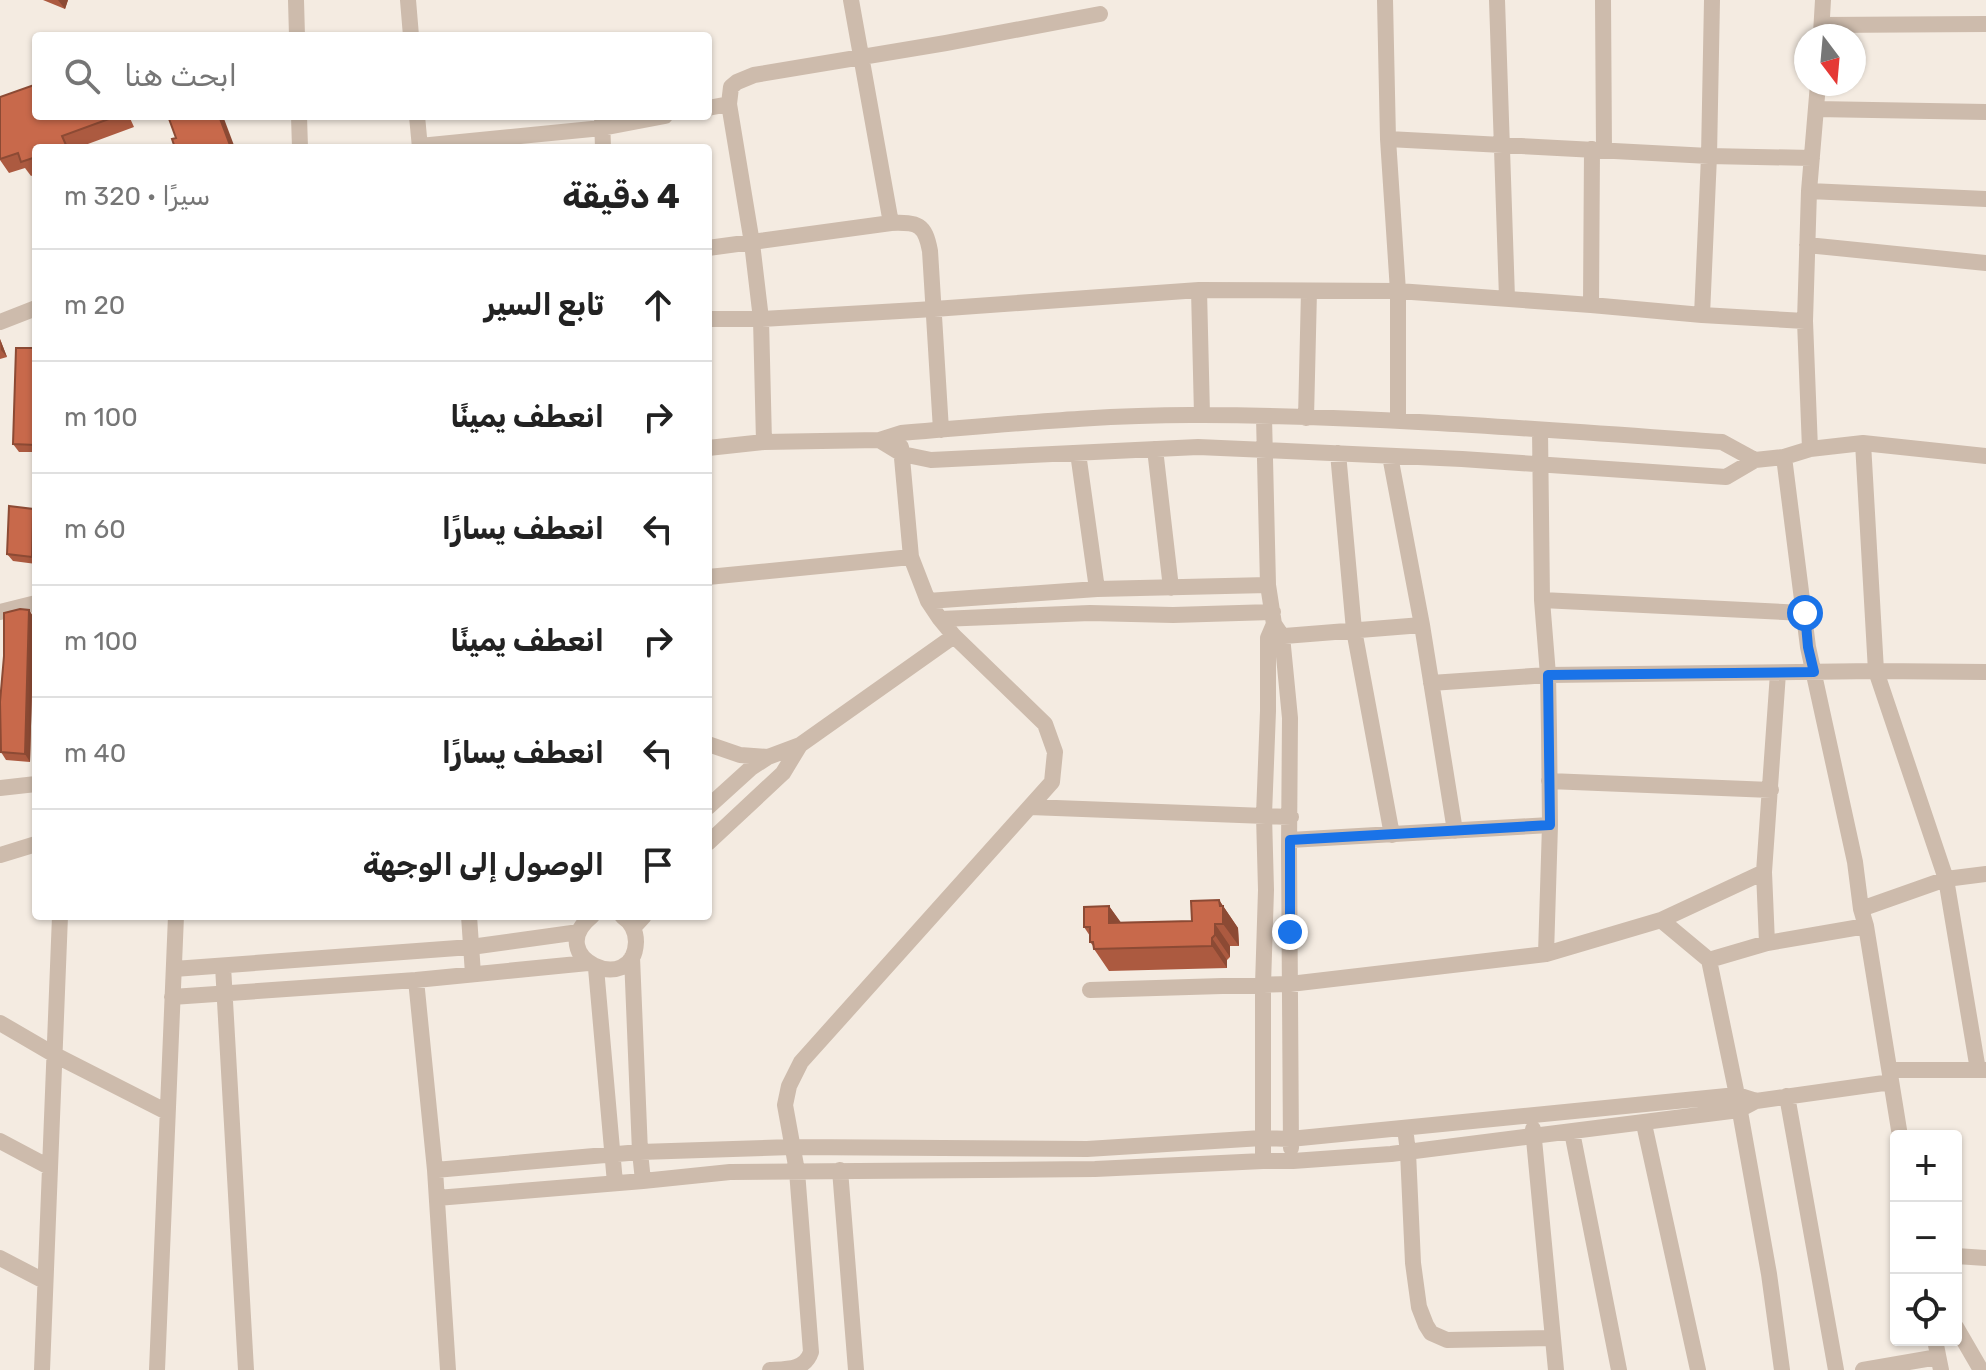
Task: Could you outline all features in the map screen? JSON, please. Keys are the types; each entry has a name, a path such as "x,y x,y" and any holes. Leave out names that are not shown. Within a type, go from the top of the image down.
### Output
{"street":[{"path":"296,0 297,32"},
{"path":"408,0 411,32"},
{"path":"851,0 891,223"},
{"path":"1385,0 1388,139 1398,291 1398,420"},
{"path":"1497,0 1507,298"},
{"path":"1591,305 1603,0"},
{"path":"1702,315 1712,0"},
{"path":"1822,24 1823,0"},
{"path":"764,442 761,319 729,104 731,87 744,78 776,70 1100,14"},
{"path":"1866,29 1986,24"},
{"path":"1810,449 1805,321 1809,191 1817,96"},
{"path":"712,107 729,104"},
{"path":"1816,109 1986,112"},
{"path":"299,120 300,144"},
{"path":"417,120 420,144"},
{"path":"442,144 623,120"},
{"path":"602,122 603,144"},
{"path":"1388,139 1709,156 1812,158"},
{"path":"1809,191 1986,199"},
{"path":"712,248 891,223 909,222 923,229 930,251 941,430"},
{"path":"1807,245 1986,263"},
{"path":"712,319 934,309 1199,290 1398,291 1805,321"},
{"path":"1199,290 1202,415"},
{"path":"1306,418 1309,291"},
{"path":"0,322 32,310"},
{"path":"712,448 764,442 879,440 901,433 1099,418 1202,415 1398,420 1722,442 1755,460"},
{"path":"1264,417 1268,585 1290,718 1290,1139 1293,1161"},
{"path":"1540,430 1550,825 1546,954"},
{"path":"770,1370 801,1366 811,1352 797,1171 785,1105 789,1086 801,1062 1052,782 1055,752 1045,724 954,636 928,601 911,557 901,433"},
{"path":"879,440 902,454 931,460 1198,447 1462,459 1726,477 1755,460 1863,443 1986,456"},
{"path":"435,1170 640,1152 792,1147 1087,1149 1290,1139 1532,1115 1738,1103 1890,1076 1982,1070 1946,879 1876,671 1863,443"},
{"path":"1155,449 1171,588"},
{"path":"1078,453 1097,589"},
{"path":"1338,453 1354,630 1392,835"},
{"path":"1390,456 1422,625 1455,831"},
{"path":"1784,457 1808,647 1855,862 1899,1130"},
{"path":"712,577 911,557"},
{"path":"928,601 1097,589 1268,585"},
{"path":"1542,600 1805,613"},
{"path":"0,612 32,604"},
{"path":"940,619 1090,613 1173,615 1274,628 1354,630 1422,625"},
{"path":"1263,1161 1264,815 1274,628"},
{"path":"712,803 751,768 768,757 800,745 954,636"},
{"path":"1431,683 1548,675 1986,672"},
{"path":"1767,943 1764,872 1778,673"},
{"path":"712,745 740,755 768,757 783,773"},
{"path":"712,839 783,773 800,745"},
{"path":"1549,781 1771,790"},
{"path":"0,788 32,784"},
{"path":"1030,807 1291,817"},
{"path":"1290,840 1550,825"},
{"path":"0,855 32,845"},
{"path":"1090,990 1290,984 1546,954 1661,920 1764,872"},
{"path":"1861,909 1946,879 1986,874"},
{"path":"42,1370 60,920"},
{"path":"157,1370 176,920"},
{"path":"469,920 473,974"},
{"path":"588,920 579,932 579,949 592,965 615,1183"},
{"path":"633,920 636,938 632,957 643,1181"},
{"path":"1661,920 1709,960 1769,1274 1782,1370"},
{"path":"1709,960 1767,943 1866,926"},
{"path":"174,969 471,947 579,932"},
{"path":"172,997 592,965 606,970 625,964 632,957"},
{"path":"223,966 246,1370"},
{"path":"416,980 435,1170 448,1370"},
{"path":"0,1023 167,1112"},
{"path":"1787,1096 1836,1370"},
{"path":"437,1198 730,1172 1095,1169 1293,1161 1408,1152 1644,1124 1738,1103"},
{"path":"1532,1115 1556,1370"},
{"path":"1644,1124 1698,1370"},
{"path":"1405,1128 1413,1263 1419,1307 1431,1333 1447,1340 1553,1338"},
{"path":"1572,1132 1619,1370"},
{"path":"0,1141 49,1167"},
{"path":"840,1170 856,1370"},
{"path":"1962,1256 1986,1258"},
{"path":"0,1258 44,1281"},
{"path":"1962,1337 1981,1370"},
{"path":"1863,1370 1940,1364"}],"building":[{"path":"32,86 32,120 106,120 62,136 66,144 32,144 32,158 21,162 18,153 0,159 0,97"},
{"path":"169,120 220,120 230,144 174,144 172,139 176,138"},
{"path":"16,348 32,348 32,445 13,444"},
{"path":"9,506 32,509 32,557 7,554"},
{"path":"29,610 25,754 1,752 4,613"},
{"path":"1219,900 1220,906 1223,906 1223,924 1215,924 1212,946 1094,949 1093,942 1090,942 1090,927 1084,927 1084,907 1109,906 1109,923 1192,921 1191,901"}],"route":[{"path":"1290,932 1290,840 1550,825 1548,675 1814,672 1805,613"}]}
